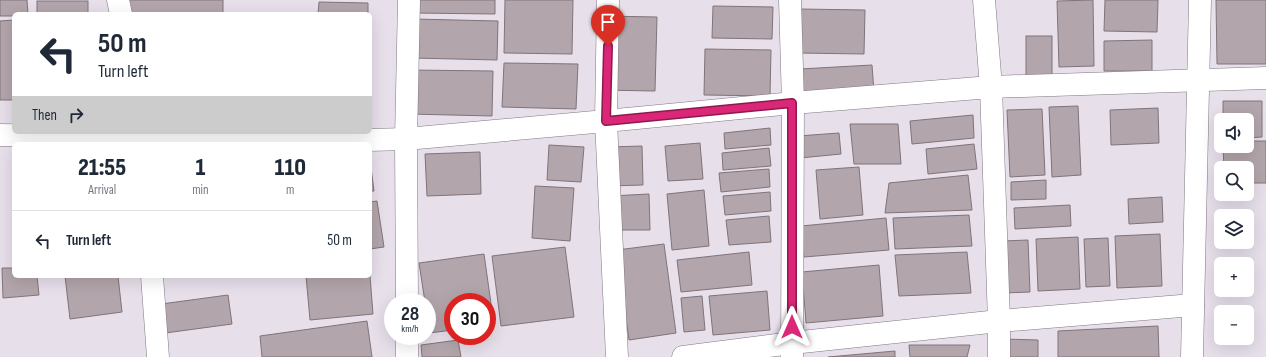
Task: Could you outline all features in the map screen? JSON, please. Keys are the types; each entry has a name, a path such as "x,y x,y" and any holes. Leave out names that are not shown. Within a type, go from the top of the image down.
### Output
{"street":[{"path":"118,0 121,12"},
{"path":"406,293 406,139 409,0"},
{"path":"608,0 606,121 617,357"},
{"path":"790,0 792,103 792,350"},
{"path":"984,0 991,87 1000,320 999,357"},
{"path":"1192,357 1200,0"},
{"path":"296,142 406,139 792,103 991,87 1266,78"},
{"path":"0,135 142,138 236,142"},
{"path":"152,278 158,357"},
{"path":"684,357 792,350 1000,320 1193,305"},
{"path":"407,345 407,357"}],"building":[{"path":"0,0 27,0 28,12 12,12 12,16 0,16"},
{"path":"126,0 223,0 223,12 127,12"},
{"path":"415,0 495,0 495,14 414,13"},
{"path":"505,0 573,0 572,54 504,53"},
{"path":"1093,0 1094,66 1059,67 1057,1"},
{"path":"1105,0 1158,0 1157,32 1104,31"},
{"path":"1216,0 1266,0 1266,64 1217,64"},
{"path":"37,1 88,1 88,12 37,12"},
{"path":"319,2 368,3 368,12 318,12"},
{"path":"713,6 773,7 772,39 712,38"},
{"path":"799,9 865,10 864,54 798,53"},
{"path":"603,16 657,17 655,91 601,90"},
{"path":"414,19 498,21 497,60 412,58"},
{"path":"12,20 12,100 0,100 0,21"},
{"path":"1026,36 1052,36 1052,78 1026,78"},
{"path":"1152,40 1152,71 1104,71 1104,41"},
{"path":"705,49 771,50 770,96 704,95"},
{"path":"504,63 578,64 576,109 502,107"},
{"path":"872,65 874,92 802,97 800,69"},
{"path":"411,70 493,71 492,116 409,114"},
{"path":"1223,101 1262,101 1262,137 1254,138 1254,113 1223,113"},
{"path":"1078,106 1081,175 1052,177 1049,107"},
{"path":"1158,108 1159,143 1111,145 1110,110"},
{"path":"1042,109 1045,175 1010,177 1007,110"},
{"path":"973,115 974,138 912,144 910,121"},
{"path":"850,124 898,124 901,164 854,164"},
{"path":"770,128 771,145 725,149 724,133"},
{"path":"839,133 841,154 800,158 798,136"},
{"path":"1254,141 1266,141 1266,183 1254,183 1254,161 1224,161 1223,153 1254,153"},
{"path":"700,143 703,179 668,181 665,146"},
{"path":"974,144 977,169 928,174 926,149"},
{"path":"549,145 584,147 581,182 547,180"},
{"path":"642,146 643,185 609,186 609,147"},
{"path":"769,148 771,166 723,170 722,153"},
{"path":"480,152 481,194 427,196 425,154"},
{"path":"859,167 863,215 820,219 816,170"},
{"path":"769,169 770,187 721,192 719,173"},
{"path":"968,175 972,210 885,213 889,183"},
{"path":"372,176 374,191 372,191"},
{"path":"1046,180 1046,199 1011,200 1011,182"},
{"path":"535,186 574,188 570,241 532,238"},
{"path":"704,190 709,246 672,250 667,194"},
{"path":"770,192 771,211 725,215 723,196"},
{"path":"649,194 650,230 611,230 610,196"},
{"path":"1162,197 1163,222 1129,224 1128,199"},
{"path":"377,201 384,247 372,249 372,202"},
{"path":"1070,205 1071,226 1015,229 1014,208"},
{"path":"969,215 972,246 895,249 893,218"},
{"path":"769,216 771,242 729,245 726,220"},
{"path":"886,218 889,250 804,257 801,226"},
{"path":"1160,234 1162,286 1117,288 1115,236"},
{"path":"1078,237 1080,289 1038,291 1036,239"},
{"path":"1108,238 1110,286 1086,287 1084,239"},
{"path":"1028,240 1030,292 1005,293 1003,241"},
{"path":"664,244 676,333 629,340 617,250"},
{"path":"565,247 574,317 501,326 492,256"},
{"path":"749,252 752,285 681,292 677,260"},
{"path":"967,252 971,293 899,296 895,255"},
{"path":"484,254 489,293 444,293 444,331 436,332 436,293 424,293 419,263"},
{"path":"879,265 883,316 806,323 802,272"},
{"path":"2,268 12,268 12,278 37,278 39,295 3,298"},
{"path":"65,278 118,278 122,312 70,319"},
{"path":"306,278 370,278 373,314 310,320"},
{"path":"767,291 770,330 713,335 709,296"},
{"path":"228,295 232,324 158,334 154,305"},
{"path":"702,296 705,330 684,332 681,298"},
{"path":"367,321 372,357 262,357 260,336"},
{"path":"1158,326 1159,357 1058,357 1058,331"},
{"path":"1003,339 1038,340 1038,357 1003,357"},
{"path":"444,342 444,345 459,345 461,357 422,357 421,345 436,345 436,343"},
{"path":"909,345 970,345 967,357 910,357"},
{"path":"895,351 895,357 828,357"}],"route":[{"path":"608,46 606,121 792,103 792,327"}]}
